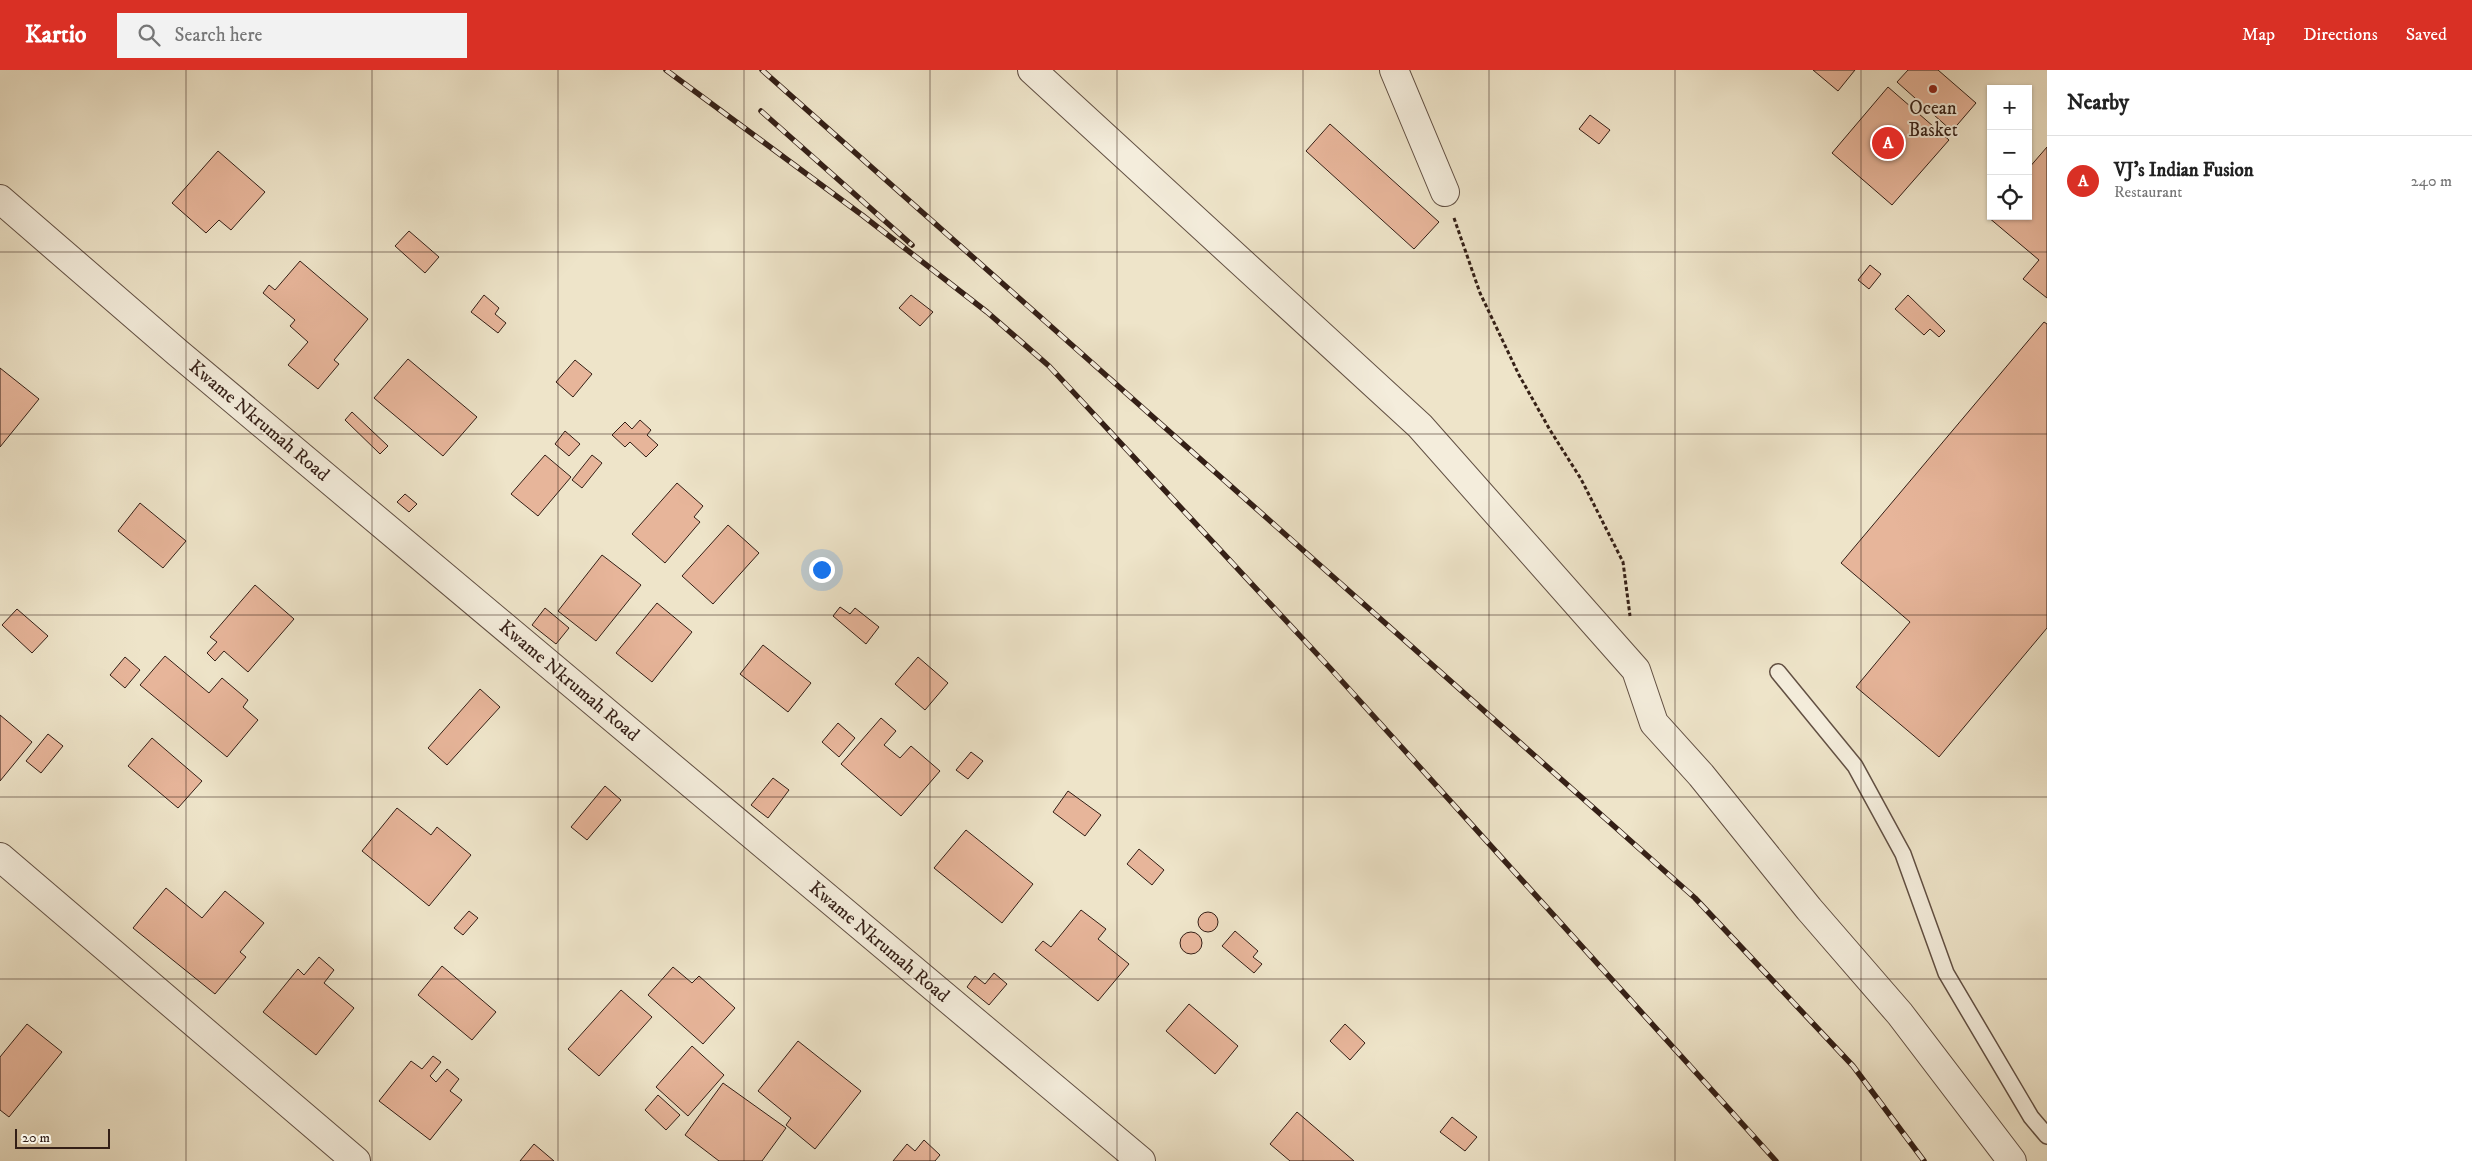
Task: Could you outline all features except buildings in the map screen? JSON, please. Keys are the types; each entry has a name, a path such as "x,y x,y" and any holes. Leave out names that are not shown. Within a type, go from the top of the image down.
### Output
{"street":[{"path":"1032,70 1426,433 1636,670 1654,723 1701,775 1809,909 1900,1014 2012,1161"},
{"path":"1394,70 1445,192"},
{"name":"Kwame Nkrumah Road","path":"0,199 178,353 1141,1161"},
{"path":"0,857 356,1161"}],"lane":[{"path":"1778,672 1855,766 1903,854 1946,973 2031,1117 2047,1136"}],"path":[{"path":"1445,192 1480,293 1520,375 1550,430 1581,479 1623,562 1630,621"}],"railway":[{"path":"666,70 862,215 987,312 1049,366 1330,668 1776,1161"},
{"path":"762,70 1695,898 1853,1066 1924,1161"},
{"path":"761,111 912,245"}],"place":[{"name":"Ocean Basket","path":"1933,89"},
{"name":"VJ's Indian Fusion","path":"1888,143"}]}
